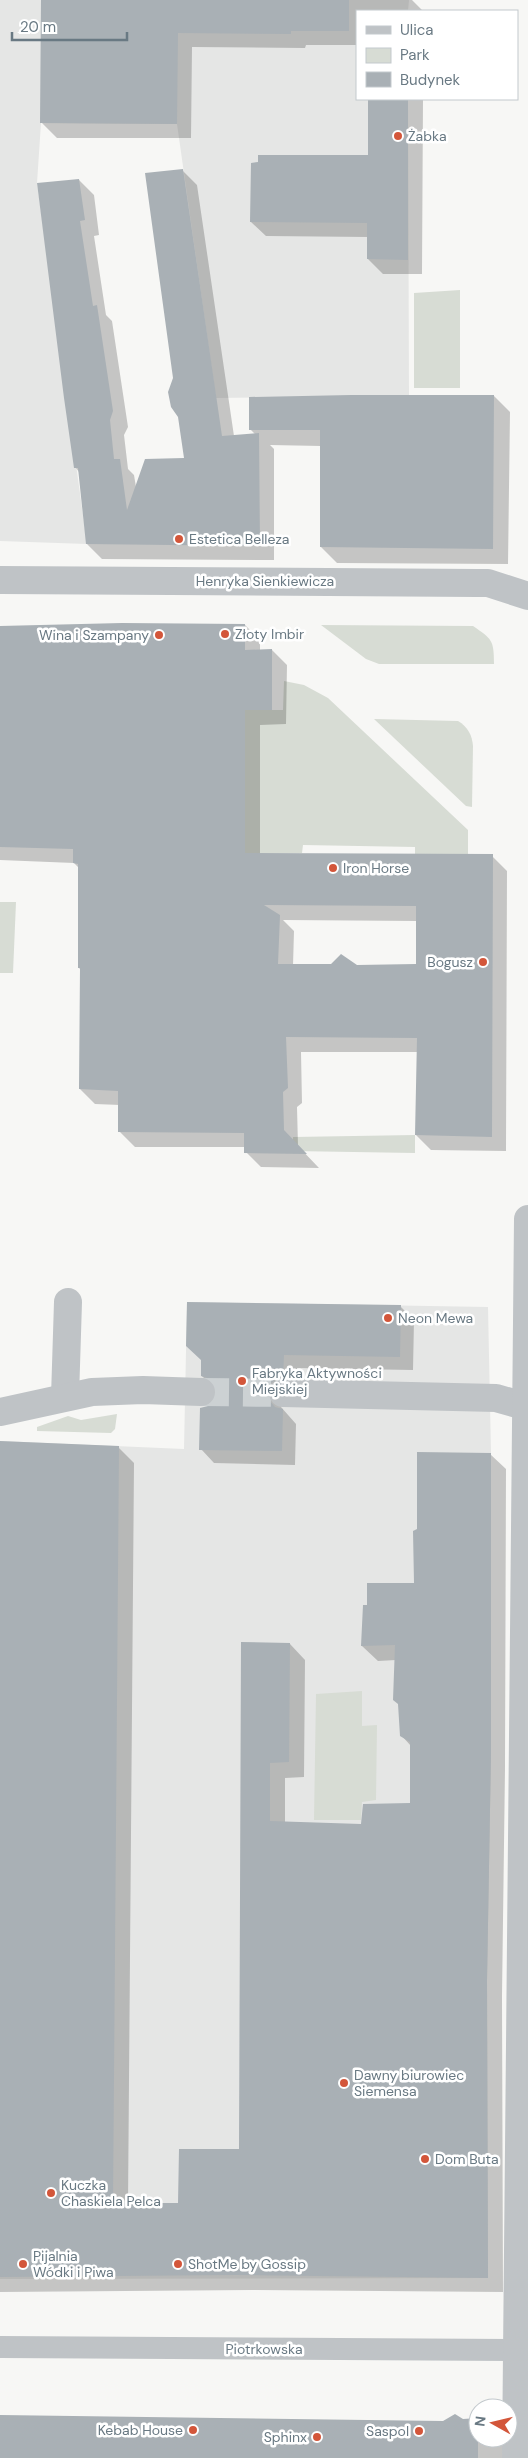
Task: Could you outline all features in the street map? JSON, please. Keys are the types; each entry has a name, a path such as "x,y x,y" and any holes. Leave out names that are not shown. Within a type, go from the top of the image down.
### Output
{"street":[{"name":"Henryka Sienkiewicza","path":"0,580 488,583 528,596"},
{"path":"516,2458 522,2350 528,1219"},
{"path":"65,1397 68,1302"},
{"path":"0,1412 106,1390 200,1392"},
{"path":"283,1393 496,1398 527,1407"},
{"name":"Piotrkowska","path":"0,2347 522,2350"}],"shaded area":[{"path":"0,0 409,0 408,10 356,10 356,100 408,100 409,395 216,398 177,124 41,123 37,183 87,544 0,541"},
{"path":"187,1302 488,1307 491,1453 491,1753 487,1981 488,2278 0,2279 0,1441 184,1449"}],"green space":[{"path":"460,290 460,388 414,388 414,293"},
{"path":"321,625 473,626 491,641 494,664 379,664 366,659"},
{"path":"284,681 304,685 328,698 468,830 468,854 415,854 415,847 303,845 302,853 245,854 245,710 283,710"},
{"path":"374,719 458,721 464,726 472,738 473,746 472,807 466,806"},
{"path":"0,902 16,902 13,973 0,973"},
{"path":"415,1135 415,1153 292,1151 293,1137"},
{"path":"117,1414 115,1429 111,1433 37,1431 37,1427 68,1416 81,1420"},
{"path":"362,1691 362,1726 377,1725 376,1800 362,1802 361,1820 314,1820 316,1694"}],"building":[{"path":"41,0 349,0 349,31 291,31 291,34 178,33 177,124 40,123"},
{"path":"368,100 408,100 408,260 367,259 367,223 250,222 251,163 258,162 258,155 368,155"},
{"path":"183,169 222,436 259,433 260,546 86,544 78,468 74,468 37,183 79,179 85,220 80,221 93,306 97,305 113,411 110,420 114,459 120,459 127,510 145,459 184,458 178,417 171,407 168,392 173,378 145,173"},
{"path":"494,395 493,549 320,547 320,430 249,430 249,397"},
{"path":"122,623 245,624 245,650 272,649 272,710 245,710 245,853 493,854 492,1137 415,1135 417,1038 286,1037 288,1088 283,1092 284,1130 307,1154 244,1153 244,1133 118,1132 118,1091 79,1089 80,968 78,968 78,864 73,863 73,849 0,847 0,626","holes":["264,905 416,906 416,964 357,965 341,954 331,964 278,964 280,915"]},
{"name":"Fabryka Aktywności Miejskiej","path":"187,1302 401,1305 400,1357 284,1355 283,1377 270,1384 267,1392 270,1401 275,1407 283,1409 282,1451 199,1450 200,1408 208,1406 214,1401 217,1392 215,1384 210,1379 201,1376 201,1360 186,1346"},
{"path":"0,1441 119,1446 113,2203 178,2203 179,2149 239,2149 241,1642 290,1643 289,1762 270,1763 270,1821 361,1824 363,1804 410,1803 410,1742 400,1736 398,1704 393,1700 395,1645 361,1646 363,1605 367,1605 367,1583 414,1583 413,1531 417,1529 417,1452 491,1453 491,1753 487,1981 488,2278 237,2275 0,2277"},
{"path":"455,2414 463,2419 468,2419 468,2448 478,2448 478,2458 0,2458 0,2415 443,2421"}],"tunnel":[{"path":"201,1392 283,1393"}],"place":[{"name":"Żabka","path":"398,136"},
{"name":"Estetica Belleza","path":"179,539"},
{"name":"Złoty Imbir","path":"225,634"},
{"name":"Wina i Szampany","path":"159,635"},
{"name":"Iron Horse","path":"333,868"},
{"name":"Bogusz","path":"483,962"},
{"name":"Neon Mewa","path":"388,1318"},
{"name":"Fabryka Aktywności Miejskiej","path":"242,1381"},
{"name":"Dawny biurowiec Siemensa","path":"344,2083"},
{"name":"Dom Buta","path":"425,2159"},
{"name":"Kuczka Chaskiela Pelca","path":"51,2193"},
{"name":"Pijalnia Wódki i Piwa","path":"23,2264"},
{"name":"ShotMe by Gossip","path":"178,2264"},
{"name":"Kebab House","path":"193,2430"},
{"name":"Saspol","path":"419,2431"},
{"name":"Sphinx","path":"317,2437"}]}
